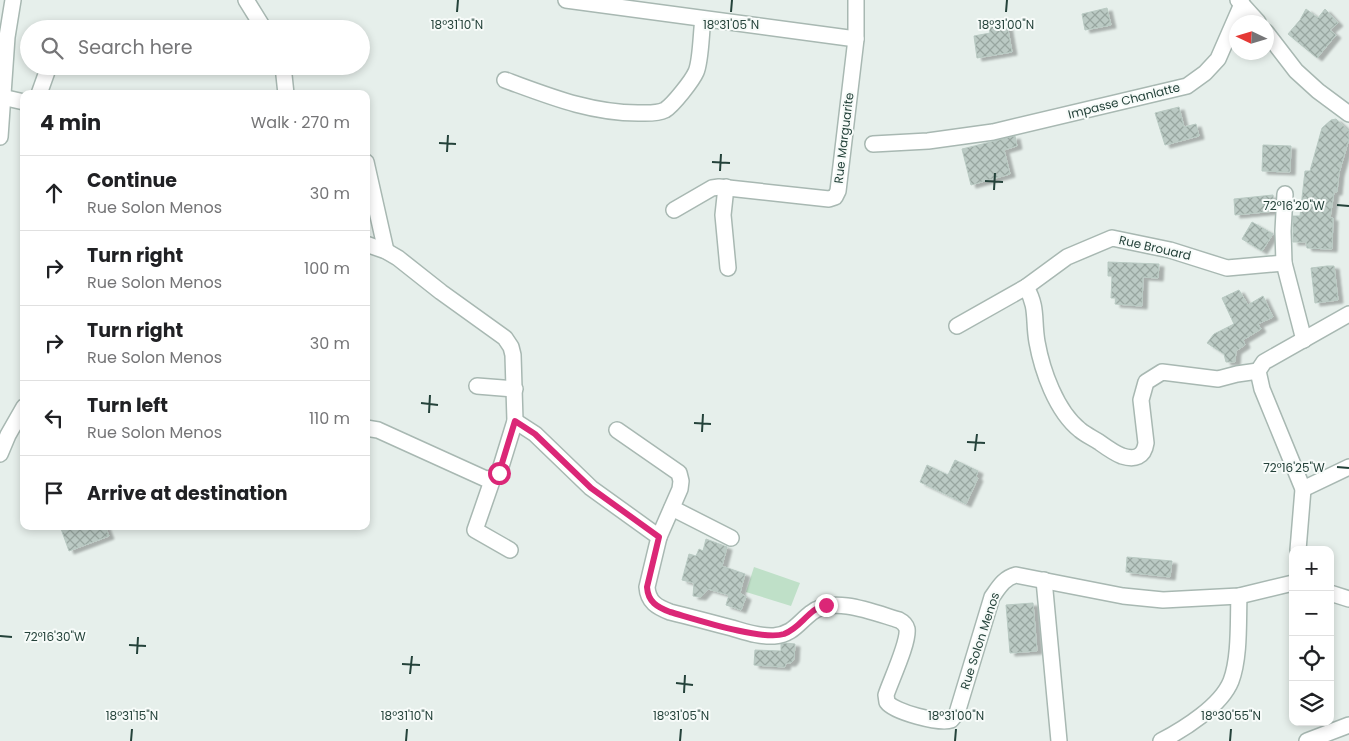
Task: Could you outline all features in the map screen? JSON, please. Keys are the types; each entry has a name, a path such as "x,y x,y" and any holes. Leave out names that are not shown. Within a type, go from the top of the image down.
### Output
{"street":[{"path":"0,137 7,37 13,0"},
{"path":"246,0 258,20"},
{"path":"566,0 856,39"},
{"name":"Rue Marguarite","path":"674,210 712,188 726,187 829,199 835,197 838,192 856,39 856,0"},
{"path":"1240,2 1252,15"},
{"name":"Impasse Chanlatte","path":"872,144 928,141 993,132 1186,86 1205,73 1218,59 1240,2"},
{"path":"505,80 582,107 613,112 659,112 665,110 674,101 692,80 697,70 702,19"},
{"path":"1274,42 1296,71 1318,91 1349,114"},
{"path":"40,90 46,75"},
{"path":"283,75 285,90"},
{"path":"2,97 20,101"},
{"path":"370,180 386,251"},
{"path":"726,187 723,215 728,268"},
{"path":"1285,194 1284,263 1304,340"},
{"name":"Rue Brouard","path":"957,326 1026,287 1067,257 1112,238 1170,250 1227,268 1284,263"},
{"path":"370,245 398,258 505,338 511,347 515,389 515,421 499,473 493,478 475,530 510,550"},
{"path":"1026,287 1035,309 1036,336 1041,363 1056,398 1066,416 1079,430 1118,455 1129,458 1142,456 1146,443 1141,400 1146,382 1162,372 1218,379 1258,371"},
{"path":"1298,546 1302,489 1262,390 1258,371 1264,362 1349,314"},
{"path":"477,386 515,389"},
{"path":"0,454 20,414"},
{"path":"515,421 535,434 591,488 659,537 680,489 679,473 617,430"},
{"path":"370,429 378,430 486,479 493,478"},
{"path":"1302,489 1349,467"},
{"path":"672,508 731,538"},
{"name":"Rue Solon Menos","path":"659,537 647,587 648,594 651,601 670,612 753,634 774,636 784,634 798,627 812,612 826,605 851,607 899,620 907,629 906,640 886,695 887,702 893,708 940,722 951,720 957,713 992,597 1000,584 1009,577 1016,575 1123,596 1163,600 1239,596 1289,584"},
{"path":"1044,580 1059,741"},
{"path":"1334,594 1349,599"},
{"path":"1161,741 1175,734 1198,717 1220,698 1231,682 1237,643 1239,596"},
{"path":"1349,711 1349,718"},
{"path":"1307,741 1349,725"}],"green space":[{"path":"754,567 800,583 791,606 746,592"}],"building":[{"path":"1107,8 1111,25 1085,30 1082,14"},
{"path":"1306,9 1318,18 1325,9 1338,23 1330,30 1336,35 1317,58 1288,34 1300,20"},
{"path":"1007,24 1012,52 977,58 974,36 990,33 989,27"},
{"path":"1179,107 1184,127 1196,124 1199,136 1165,145 1155,113"},
{"path":"1336,119 1349,131 1349,139 1339,173 1337,192 1334,192 1330,218 1333,218 1332,249 1307,248 1306,242 1293,242 1293,216 1300,216 1305,171 1310,171 1322,128 1331,120"},
{"path":"1015,136 1017,146 1004,150 1010,174 971,185 962,149"},
{"path":"1263,145 1291,146 1290,172 1262,171"},
{"path":"1273,195 1275,211 1235,215 1234,199"},
{"path":"1252,222 1273,234 1262,251 1242,239"},
{"path":"1108,262 1159,264 1158,278 1143,277 1142,306 1115,304 1116,298 1111,298 1112,276 1108,276"},
{"path":"1334,266 1338,300 1315,303 1311,268"},
{"path":"1239,290 1248,305 1263,296 1273,317 1258,324 1261,329 1243,340 1245,345 1236,351 1235,362 1226,362 1224,354 1207,343 1214,334 1234,324 1222,298"},
{"path":"955,460 978,471 976,477 978,478 966,504 920,482 927,465 948,475"},
{"path":"61,530 107,530 109,536 69,551"},
{"path":"706,539 727,547 722,566 745,574 740,593 746,597 741,610 726,605 729,595 708,589 701,597 693,596 694,583 682,580 689,554 696,556 699,549 703,551"},
{"path":"1127,557 1172,561 1170,577 1126,572"},
{"path":"1033,603 1037,651 1010,653 1006,605"},
{"path":"781,644 795,644 794,659 791,663 786,663 785,667 754,665 755,650 781,651"}],"route":[{"path":"499,473 515,421 535,434 591,488 659,537 647,587 648,594 651,601 670,612 753,634 774,636 784,634 798,627 812,612 826,605"}]}
